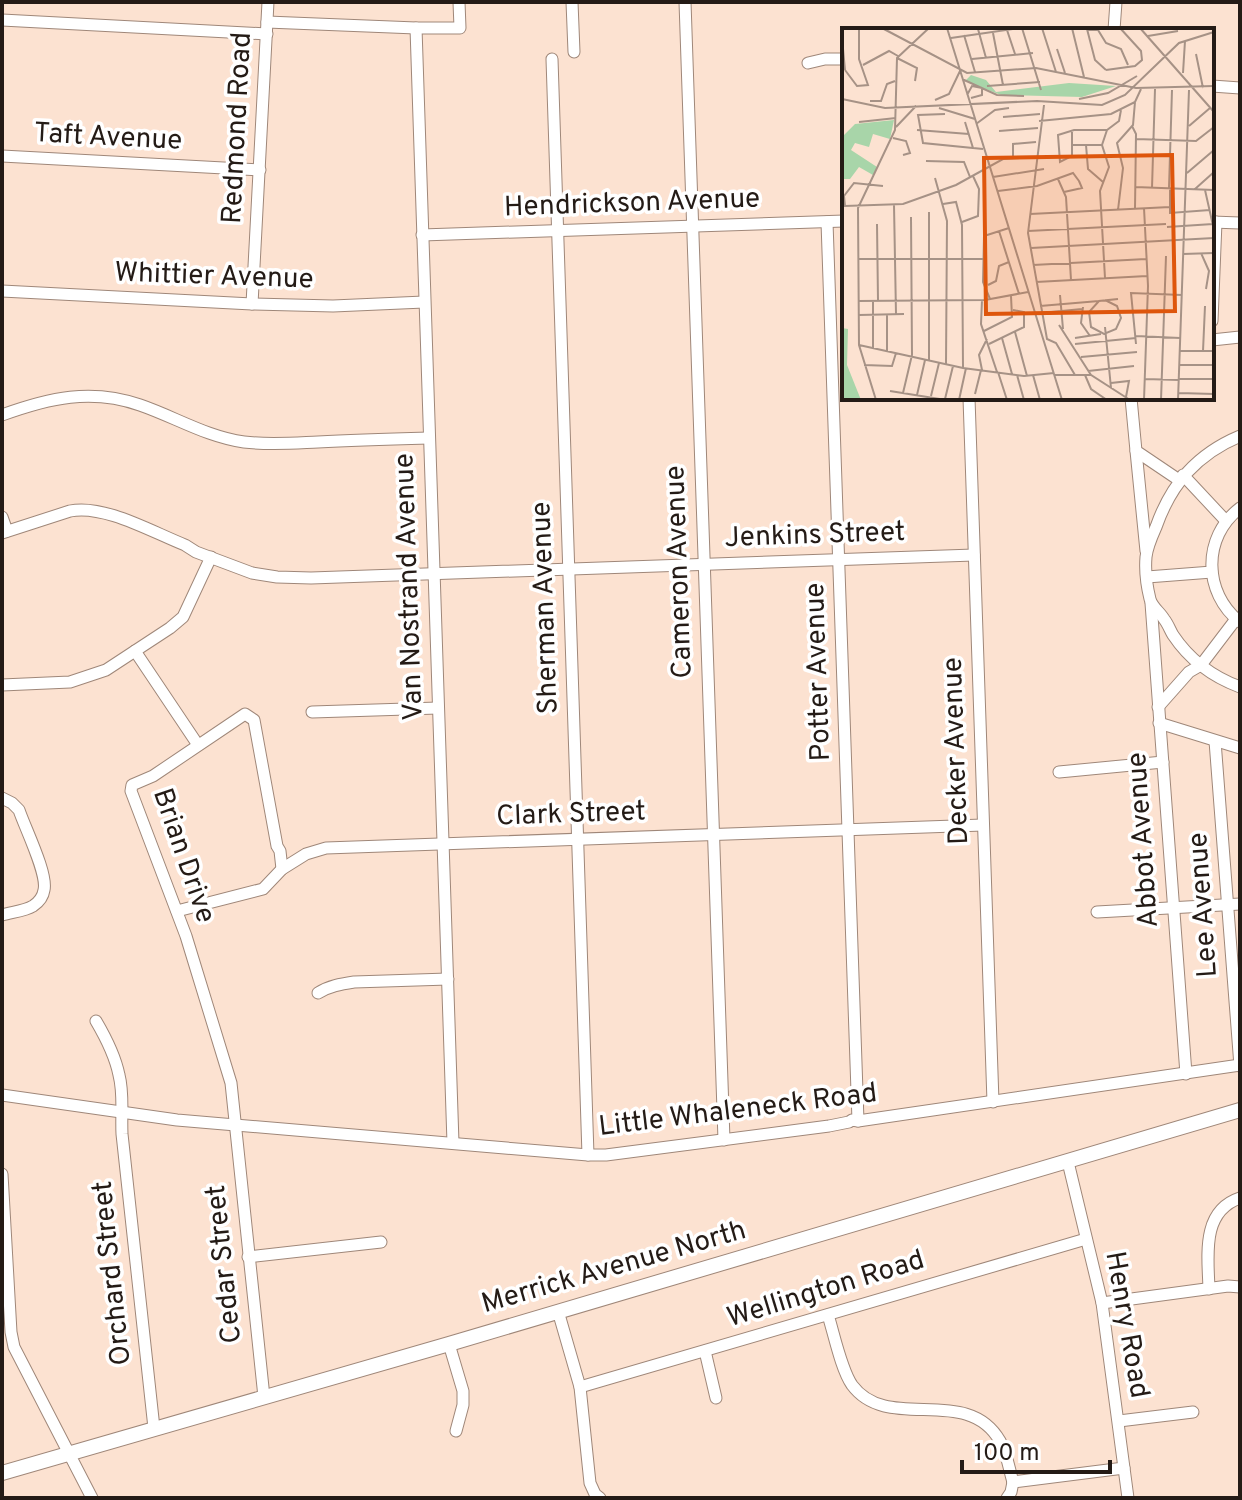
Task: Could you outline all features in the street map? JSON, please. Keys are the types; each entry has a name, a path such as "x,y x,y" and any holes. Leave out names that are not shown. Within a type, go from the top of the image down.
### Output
{"main road":[{"name":"Merrick Avenue North","path":"2,1473 1240,1110"}],"street":[{"name":"Redmond Road","path":"252,304 268,2"},
{"path":"2,20 267,28 460,28 459,2"},
{"path":"572,2 574,52"},
{"name":"Cameron Avenue","path":"685,2 724,1140"},
{"path":"1114,28 1116,2"},
{"name":"Van Nostrand Avenue","path":"416,28 453,1143"},
{"name":"Sherman Avenue","path":"552,59 588,1155"},
{"path":"808,63 842,59"},
{"path":"1214,86 1240,88"},
{"name":"Taft Avenue","path":"2,156 260,170"},
{"name":"Hendrickson Avenue","path":"422,235 842,221"},
{"name":"Potter Avenue","path":"827,222 858,1121"},
{"path":"1214,222 1240,223"},
{"name":"Whittier Avenue","path":"2,291 252,304 333,306 424,302"},
{"path":"1214,340 1240,337"},
{"path":"2,415 37,402 70,396 99,396 140,405 199,430 244,442 429,438"},
{"name":"Decker Avenue","path":"969,400 993,1102"},
{"path":"1131,400 1146,555"},
{"path":"1146,555 1165,502 1181,478 1215,448 1240,436"},
{"path":"1136,451 1181,478 1226,521"},
{"name":"Jenkins Street","path":"4,532 81,508 93,509 252,573 277,577 974,555"},
{"path":"1158,707 1189,672 1201,665 1238,621 1228,612 1217,593 1212,572 1218,533 1240,508"},
{"path":"2,517 4,532"},
{"name":"Abbot Avenue","path":"1146,555 1186,1074"},
{"path":"2,685 79,680 106,670 183,617 211,557"},
{"path":"1147,577 1212,572"},
{"path":"1151,603 1186,651 1201,665 1240,687"},
{"path":"135,651 198,745 245,714 254,720 282,869"},
{"path":"312,712 438,708"},
{"path":"1159,723 1240,748"},
{"name":"Lee Avenue","path":"1215,741 1234,904 1240,1065"},
{"name":"Brian Drive","path":"198,745 153,776 132,785 131,791 186,936 231,1083 235,1126"},
{"path":"1059,772 1163,762"},
{"path":"2,798 19,810 45,887 43,896 30,908 2,915"},
{"name":"Clark Street","path":"177,911 263,889 282,869 306,854 326,848 983,825"},
{"path":"1097,912 1234,904"},
{"path":"318,993 339,984 354,982 448,979"},
{"name":"Orchard Street","path":"96,1021 107,1040 121,1085 123,1150 154,1428"},
{"name":"Little Whaleneck Road","path":"2,1095 235,1126 606,1155 829,1126 852,1120 1240,1065"},
{"name":"Cedar Street","path":"235,1126 264,1397"},
{"name":"Henry Road","path":"1068,1162 1102,1303 1128,1498"},
{"path":"2,1174 5,1265 14,1347 92,1498"},
{"path":"1209,1289 1209,1235 1214,1218 1223,1208 1240,1198"},
{"name":"Wellington Road","path":"580,1387 1086,1239"},
{"path":"248,1257 381,1242"},
{"path":"1102,1303 1240,1287"},
{"path":"558,1311 580,1387 590,1483 600,1498"},
{"path":"828,1315 847,1376 859,1393 886,1406 963,1412 989,1426 1000,1439 1013,1482 1007,1498"},
{"path":"449,1344 463,1391 463,1405 456,1431"},
{"path":"705,1351 716,1398"},
{"path":"1119,1421 1193,1412"},
{"path":"1013,1482 1124,1468"}]}
